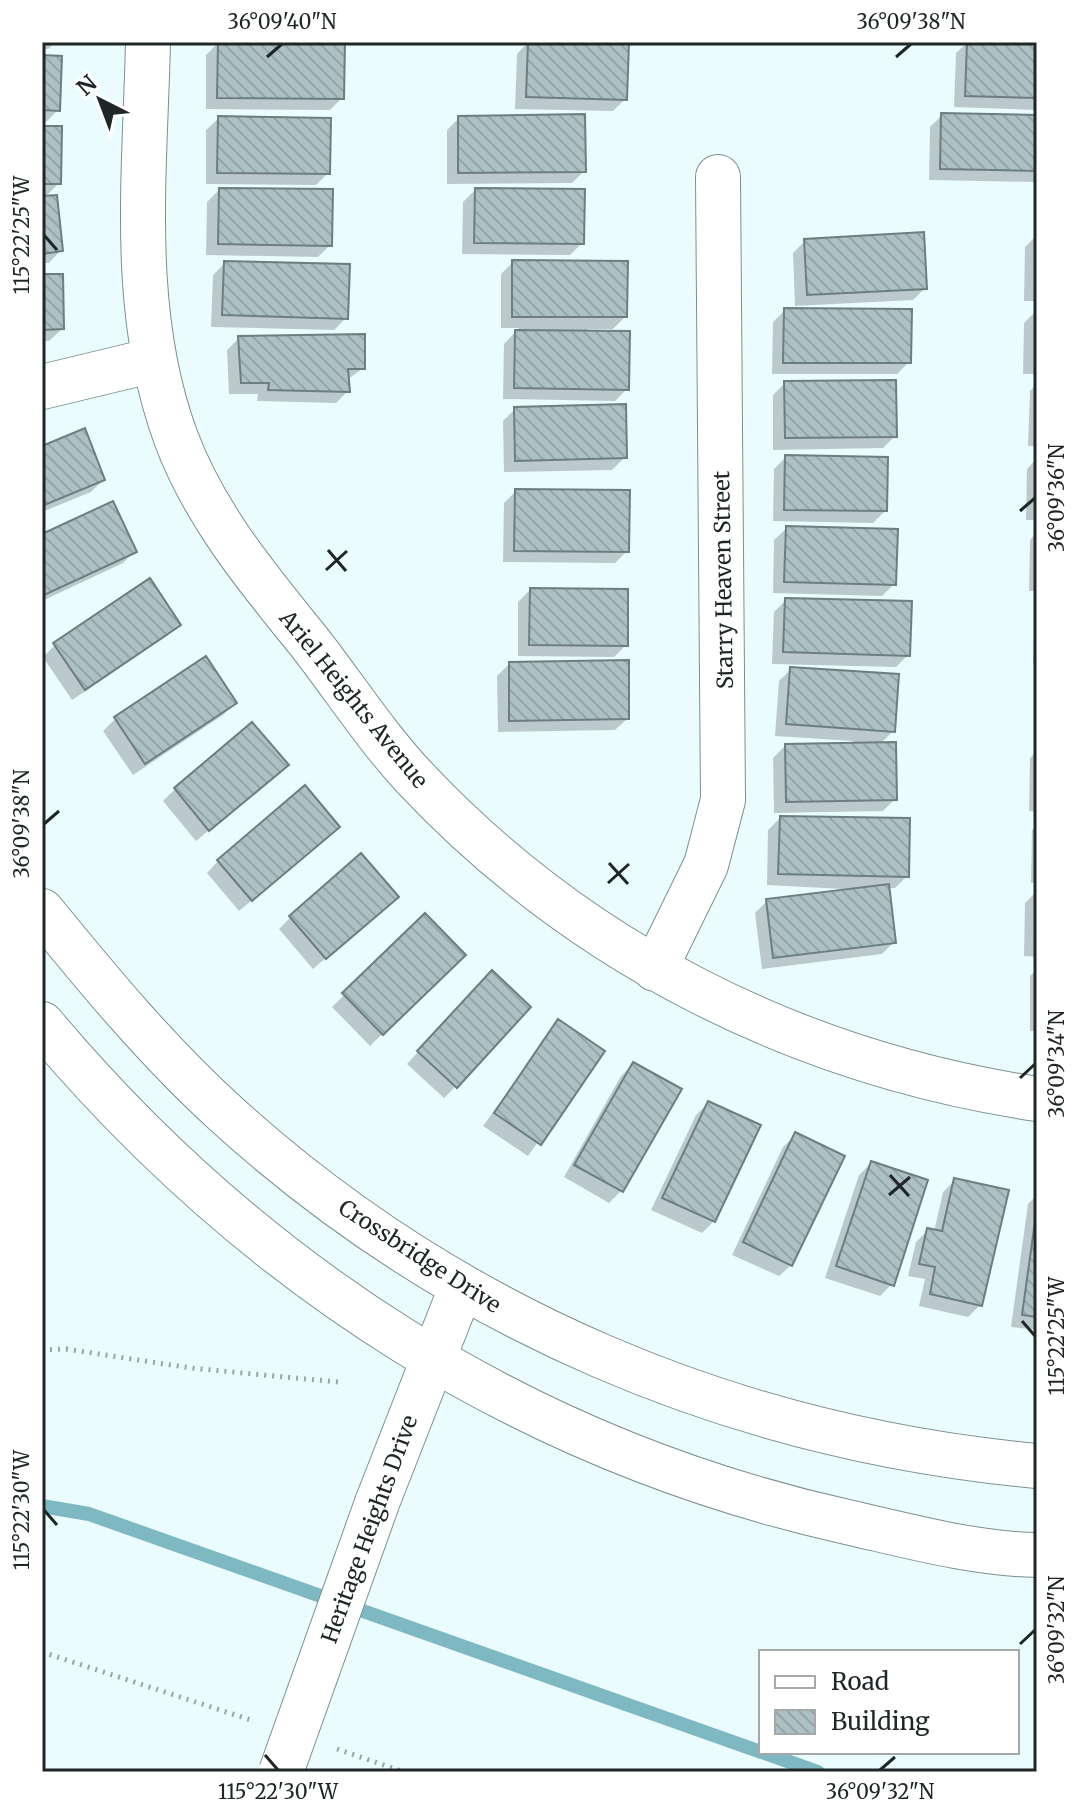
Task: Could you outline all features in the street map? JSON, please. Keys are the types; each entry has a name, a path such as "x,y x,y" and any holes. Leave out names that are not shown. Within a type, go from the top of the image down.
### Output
{"street":[{"name":"Ariel Heights Avenue","path":"148,42 142,285 154,360 177,440 215,515 260,584 312,646 360,713 413,776 472,834 534,888 601,936 655,969 745,1016 821,1047 897,1071 974,1090 1037,1099"},
{"name":"Starry Heaven Street","path":"655,969 706,865 723,800 726,764 718,177"},
{"path":"42,387 154,360"},
{"name":"Crossbridge Drive","path":"42,911 126,1012 222,1111 341,1207 461,1288 524,1321 636,1371 761,1415 889,1445 1037,1466"},
{"path":"42,1024 119,1112 216,1202 316,1284 431,1360 524,1411 686,1479 754,1500 876,1529 1017,1555 1037,1555"},
{"name":"Heritage Heights Drive","path":"281,1772 377,1503 461,1288"}],"path":[{"path":"42,1350 66,1349 191,1368 338,1382"},
{"path":"42,1652 253,1721"},
{"path":"328,1746 404,1772"}],"building":[{"path":"218,42 345,42 344,99 217,98"},
{"path":"528,42 629,42 627,100 526,97"},
{"path":"967,42 1037,42 1037,98 965,96"},
{"path":"42,55 62,56 60,111 42,110"},
{"path":"941,113 1037,115 1037,171 940,169"},
{"path":"585,114 586,172 458,173 458,116"},
{"path":"218,116 331,118 330,174 217,173"},
{"path":"42,126 62,126 61,184 42,184"},
{"path":"219,188 333,189 332,246 218,244"},
{"path":"475,188 585,189 584,244 474,243"},
{"path":"57,195 63,251 42,254 42,196"},
{"path":"924,232 927,289 807,295 804,239"},
{"path":"512,260 628,261 627,317 512,317"},
{"path":"224,261 350,264 348,319 222,315"},
{"path":"42,274 63,274 64,329 42,330"},
{"path":"784,308 912,309 911,363 783,363"},
{"path":"515,330 630,331 629,390 514,388"},
{"path":"365,334 365,369 348,369 350,392 268,390 269,383 241,383 238,336"},
{"path":"896,380 897,437 785,438 784,381"},
{"path":"626,404 627,458 515,461 514,407"},
{"path":"85,428 105,480 42,506 42,446"},
{"path":"785,455 888,457 887,511 784,510"},
{"path":"515,489 630,490 629,552 514,551"},
{"path":"113,501 137,552 42,596 42,534"},
{"path":"786,526 898,529 896,585 784,582"},
{"path":"150,578 181,625 85,690 53,643"},
{"path":"530,588 628,589 628,646 529,645"},
{"path":"785,598 912,601 910,656 783,652"},
{"path":"206,656 237,703 145,764 114,717"},
{"path":"629,660 629,719 509,721 509,662"},
{"path":"790,667 899,674 895,732 786,724"},
{"path":"252,722 289,765 209,831 174,788"},
{"path":"896,742 897,800 786,802 785,744"},
{"path":"305,785 340,827 252,901 217,860"},
{"path":"780,816 910,818 909,877 778,874"},
{"path":"361,853 399,897 326,959 289,916"},
{"path":"889,884 896,943 773,958 766,899"},
{"path":"425,913 466,955 383,1035 342,993"},
{"path":"492,970 531,1007 457,1088 417,1051"},
{"path":"558,1019 605,1051 541,1145 494,1113"},
{"path":"633,1062 682,1089 623,1192 574,1165"},
{"path":"708,1101 761,1125 715,1222 662,1198"},
{"path":"795,1132 845,1156 792,1266 743,1242"},
{"path":"871,1161 928,1180 894,1286 836,1266"},
{"path":"954,1178 1009,1190 982,1306 930,1294 935,1267 919,1264 927,1228 942,1231"},
{"path":"1037,1207 1037,1317 1022,1315"}],"waterway":[{"path":"42,1506 89,1514 759,1751"},
{"path":"768,1754 818,1772"}]}
